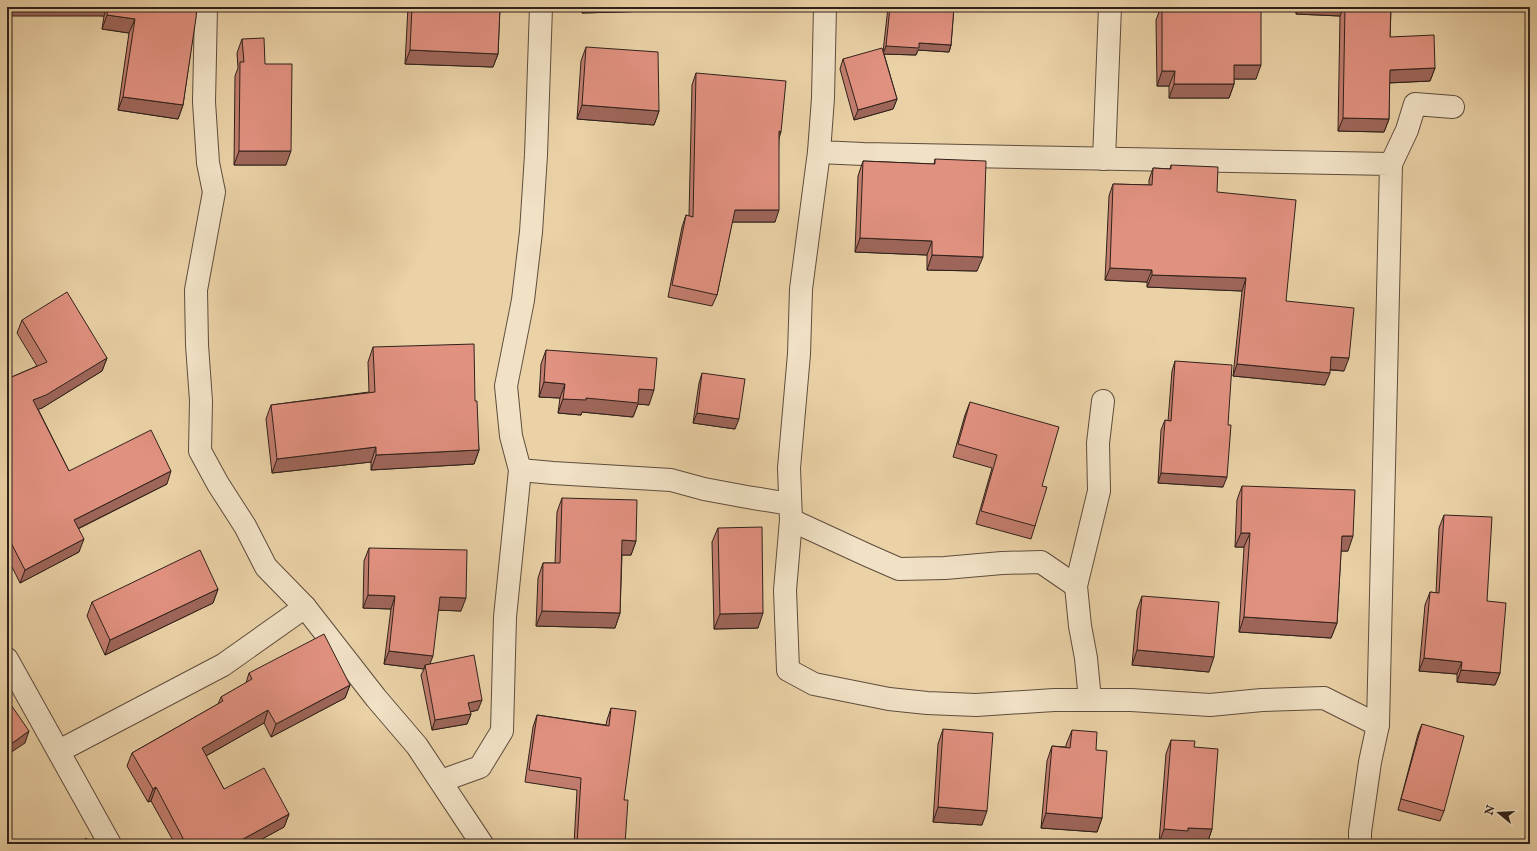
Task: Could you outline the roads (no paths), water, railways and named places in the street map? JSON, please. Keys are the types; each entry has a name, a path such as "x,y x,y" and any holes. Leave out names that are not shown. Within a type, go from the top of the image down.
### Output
{"street":[{"path":"206,7 204,102 208,163 214,192 196,290 197,345 201,401 200,452 218,484 246,526 266,567 305,607 376,698 417,746 482,844"},
{"path":"441,781 480,767 502,731 505,617 520,470 511,436 506,386 523,300 531,232 536,155 542,7"},
{"path":"825,7 823,98 819,152 801,289 799,354 789,468 791,512 785,590 788,670 814,684 889,699 927,703 976,705 1054,700 1130,700 1210,705 1262,700 1324,698 1378,725"},
{"path":"1104,159 1110,7"},
{"path":"1360,844 1360,832 1370,762 1378,725 1390,164 1407,130 1415,104 1453,107"},
{"path":"819,152 1390,164"},
{"path":"1090,700 1076,586 1099,491 1098,443 1102,401"},
{"path":"520,470 672,480 704,489 747,497 791,512 867,555 899,568 945,568 1002,562 1041,562 1076,586"},
{"path":"59,751 223,665 305,607"},
{"path":"7,659 110,844"}]}
